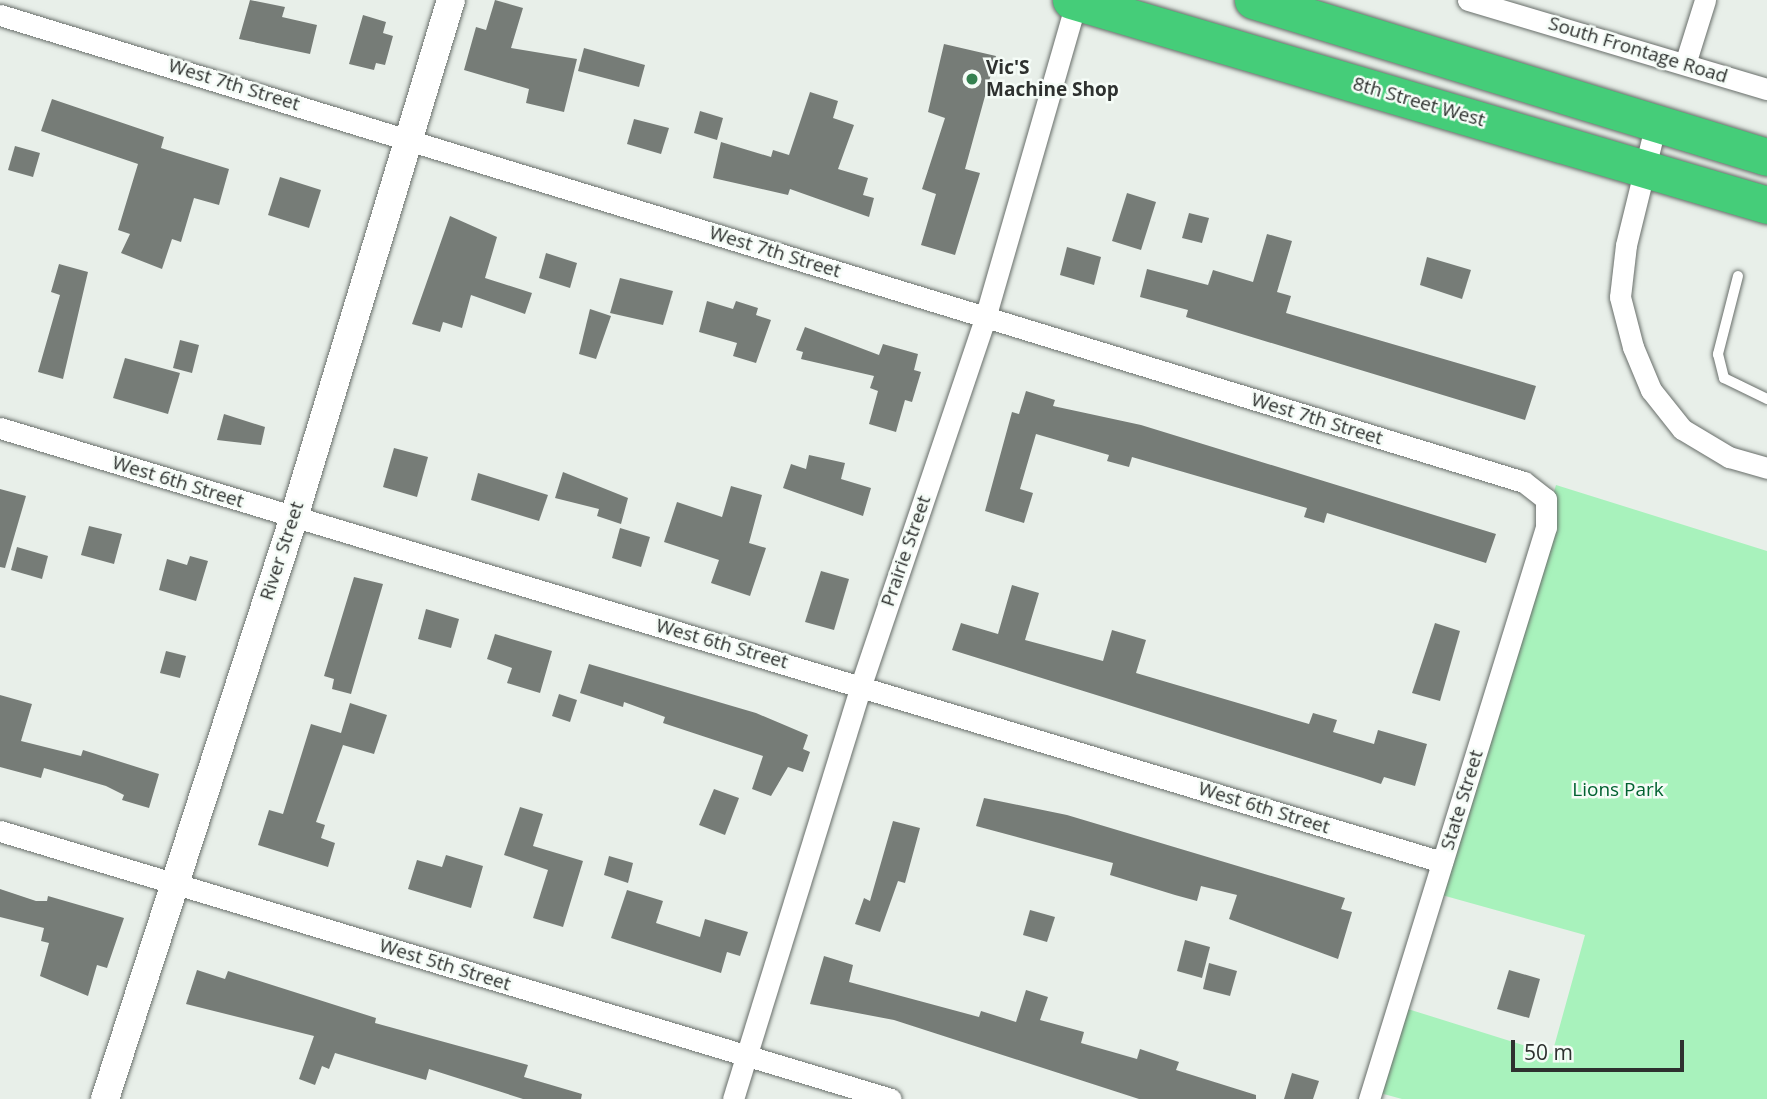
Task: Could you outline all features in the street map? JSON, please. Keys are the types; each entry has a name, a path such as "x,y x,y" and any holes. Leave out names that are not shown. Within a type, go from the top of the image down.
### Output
{"highway":[{"path":"1253,0 1767,157"},
{"name":"8th Street West","path":"1073,1 1767,205"}],"street":[{"name":"River Street","path":"105,1099 172,883 294,517 412,138 451,0"},
{"name":"South Frontage Road","path":"1468,0 1767,89"},
{"name":"Prairie Street","path":"733,1099 860,684 985,318 1073,1"},
{"path":"1685,64 1700,1"},
{"name":"West 7th Street","path":"0,15 412,138 985,318 1524,482 1546,499"},
{"path":"1656,123 1642,167 1620,297 1637,358 1651,390 1682,429 1729,457 1767,468"},
{"name":"West 6th Street","path":"0,428 860,684 1442,862"},
{"name":"State Street","path":"1369,1099 1546,527 1546,499"},
{"name":"West 5th Street","path":"0,831 891,1099"}],"lane":[{"path":"1738,276 1718,354 1724,378 1767,399"}],"green space":[{"name":"Lions Park","path":"1556,485 1767,551 1767,1099 1402,1099 1369,1090 1395,1005 1552,1054 1585,935 1431,892"}],"building":[{"path":"250,0 285,7 282,17 317,25 310,54 239,39"},
{"path":"495,0 523,8 511,48 577,59 564,112 526,103 529,89 464,70 476,27 486,30"},
{"path":"363,15 386,22 383,33 393,36 385,65 376,63 374,70 349,64"},
{"path":"944,44 996,56 965,169 980,173 955,255 921,245 936,194 922,189 945,118 928,112"},
{"path":"584,48 645,65 639,87 578,71"},
{"path":"810,92 838,101 833,118 854,125 838,169 868,178 863,195 874,198 869,217 790,189 788,195 713,178 721,142 771,157 773,150 789,155"},
{"path":"52,99 164,137 161,148 229,169 219,205 194,198 181,242 172,239 162,269 121,253 130,234 118,230 138,164 41,131"},
{"path":"700,111 723,118 717,140 694,133"},
{"path":"634,119 669,128 661,154 627,144"},
{"path":"15,146 40,153 33,177 8,170"},
{"path":"280,177 321,190 309,228 268,215"},
{"path":"1127,193 1156,202 1141,250 1112,241"},
{"path":"1189,213 1209,218 1202,243 1182,238"},
{"path":"450,216 497,237 485,278 532,293 525,314 471,295 462,328 443,322 440,332 412,324"},
{"path":"1267,234 1292,241 1277,292 1291,296 1286,313 1536,386 1525,420 1186,317 1188,310 1140,297 1147,269 1208,285 1213,270 1253,282"},
{"path":"1067,247 1101,257 1094,285 1060,275"},
{"path":"546,253 577,263 570,288 539,278"},
{"path":"1427,257 1471,270 1462,299 1420,285"},
{"path":"59,264 88,272 63,379 38,372 60,295 51,292"},
{"path":"620,278 673,291 663,325 610,313"},
{"path":"707,301 733,309 736,301 758,308 756,315 771,320 756,363 733,356 737,343 699,332"},
{"path":"590,309 611,316 596,359 579,354"},
{"path":"805,327 879,355 883,344 918,354 914,370 921,372 912,402 905,400 896,432 869,424 878,391 870,388 874,376 801,359 803,352 796,350"},
{"path":"180,340 199,345 192,373 173,368"},
{"path":"125,358 180,373 168,414 113,398"},
{"path":"1026,391 1055,400 1053,406 1141,425 1496,534 1486,563 1327,513 1324,523 1304,517 1307,508 1132,457 1129,467 1107,461 1109,455 1036,434 1020,489 1033,493 1024,523 985,511 1012,412 1019,414"},
{"path":"224,414 265,427 261,445 217,440"},
{"path":"394,448 428,457 417,497 383,487"},
{"path":"809,455 845,463 841,479 871,488 863,516 783,488 791,464 806,469"},
{"path":"563,472 628,498 621,524 597,516 599,509 555,498"},
{"path":"478,473 548,495 539,521 471,500"},
{"path":"731,486 762,495 749,543 766,548 750,596 711,583 719,560 664,542 677,502 722,517"},
{"path":"0,489 26,496 5,568 0,567"},
{"path":"89,526 122,534 114,564 81,555"},
{"path":"620,528 650,537 641,567 612,558"},
{"path":"17,547 48,556 42,579 11,570"},
{"path":"190,556 208,561 196,601 159,590 167,559 187,565"},
{"path":"821,571 849,579 834,630 805,622"},
{"path":"354,577 383,584 351,694 332,689 334,679 324,676"},
{"path":"1012,585 1039,593 1025,640 1103,661 1112,630 1146,640 1136,673 1309,724 1313,713 1337,720 1333,732 1374,744 1378,730 1427,744 1415,786 1384,777 1381,784 952,650 961,623 998,634"},
{"path":"426,609 459,619 451,648 418,639"},
{"path":"1435,623 1460,631 1440,701 1412,693"},
{"path":"495,634 552,651 540,693 507,683 512,668 487,659"},
{"path":"166,651 186,656 180,678 160,673"},
{"path":"589,664 756,713 808,735 803,749 810,752 803,772 788,767 771,796 752,789 763,756 663,723 665,717 624,702 623,707 580,693"},
{"path":"559,694 577,700 570,722 552,716"},
{"path":"0,695 32,704 21,741 81,756 83,750 159,774 149,808 122,800 124,795 106,786 44,768 41,778 0,767"},
{"path":"350,703 387,715 374,754 343,745 316,822 325,825 321,838 335,843 328,867 258,845 269,810 283,814 311,724 341,733"},
{"path":"714,789 739,798 725,835 699,825"},
{"path":"984,798 1067,815 1345,898 1341,909 1352,912 1338,959 1229,919 1237,895 1201,886 1197,901 1110,875 1113,863 976,826"},
{"path":"520,807 543,814 533,846 583,861 563,927 533,918 548,870 504,855"},
{"path":"893,821 920,828 905,883 898,881 880,932 855,924 864,898 870,901"},
{"path":"446,855 483,866 471,908 408,889 417,860 442,867"},
{"path":"609,856 633,863 628,883 604,875"},
{"path":"0,889 36,901 47,901 48,896 124,918 107,968 97,965 88,996 40,976 49,943 41,941 44,928 0,917"},
{"path":"627,890 663,901 656,923 700,937 705,919 748,932 740,956 727,952 721,973 611,938"},
{"path":"1030,910 1055,917 1047,942 1023,935"},
{"path":"1185,940 1210,947 1202,978 1177,971"},
{"path":"824,956 853,965 849,982 979,1017 981,1011 1016,1022 1026,990 1048,997 1040,1020 1084,1032 1081,1043 1137,1059 1140,1049 1179,1062 1176,1070 1256,1095 1256,1099 1139,1099 894,1020 810,1004"},
{"path":"1209,963 1237,971 1230,996 1203,989"},
{"path":"197,970 225,979 228,971 376,1018 375,1023 528,1065 524,1077 582,1094 581,1099 523,1099 429,1069 426,1080 335,1053 329,1069 322,1066 315,1085 299,1079 314,1036 186,1004"},
{"path":"1509,970 1540,979 1529,1018 1497,1009"},
{"path":"1292,1073 1319,1081 1313,1099 1284,1099"}],"place":[{"name":"Vic'S Machine Shop","path":"972,79"}]}
